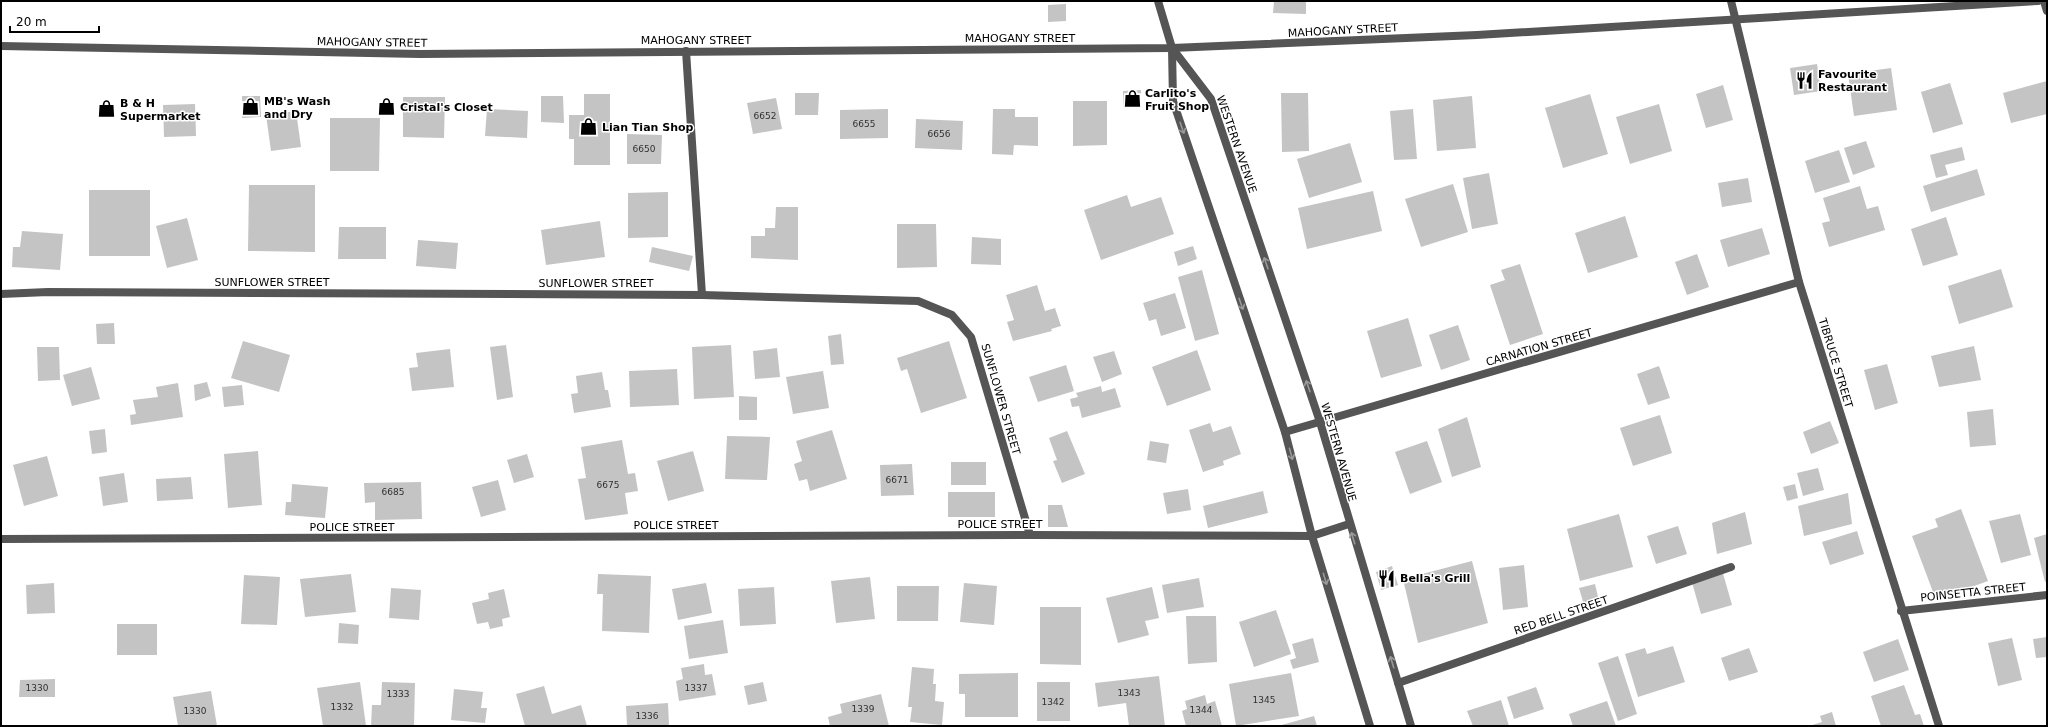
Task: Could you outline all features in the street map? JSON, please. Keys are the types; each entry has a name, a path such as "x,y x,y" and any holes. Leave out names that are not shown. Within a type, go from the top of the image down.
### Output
{"street":[{"path":"1158,1 1172,48 1173,101 1285,432 1312,536 1370,726"},
{"name":"TIBRUCE STREET","path":"1731,1 1734,20 1799,282 1939,726"},
{"name":"MAHOGANY STREET","path":"1,46 420,54 1172,48 1469,35 2038,1"},
{"path":"2044,1 2047,11"},
{"name":"WESTERN AVENUE","path":"1172,48 1211,99 1320,422 1349,524 1411,726"},
{"path":"686,51 702,295"},
{"name":"CARNATION STREET","path":"1285,432 1799,282"},
{"name":"SUNFLOWER STREET","path":"1,294 48,292 702,295 918,300 952,315 971,337 1030,535"},
{"name":"POLICE STREET","path":"1,539 1030,535 1312,536 1349,524"},
{"name":"RED BELL STREET","path":"1398,683 1731,567"},
{"name":"POINSETTA STREET","path":"1902,611 2047,595"}],"building":[{"path":"1274,1 1306,1 1306,14 1273,13"},
{"path":"1066,4 1066,21 1048,22 1048,5"},
{"name":"Favourite Restaurant","path":"1817,64 1821,91 1794,95 1790,68"},
{"path":"1891,68 1897,110 1854,116 1848,74"},
{"path":"2047,81 2047,114 2011,123 2003,93"},
{"path":"1950,83 1963,124 1933,133 1921,92"},
{"path":"1723,85 1733,120 1706,128 1696,94"},
{"name":"Carlito's Fruit Shop","path":"1141,90 1141,107 1123,107 1123,91"},
{"path":"795,93 819,93 818,115 795,115"},
{"path":"1281,93 1308,93 1309,151 1282,152"},
{"name":"Lian Tian Shop","path":"584,94 610,94 610,165 574,165 574,139 569,139 569,115 584,115"},
{"path":"1590,94 1608,154 1563,168 1545,108"},
{"name":"MB's Wash and Dry","path":"242,96 260,96 261,117 242,118"},
{"path":"541,96 563,96 564,123 541,122"},
{"path":"1472,96 1476,148 1437,151 1433,100"},
{"path":"403,97 445,97 444,138 403,137"},
{"path":"776,98 782,129 753,134 747,103"},
{"path":"1073,101 1107,101 1107,145 1073,146"},
{"path":"195,104 196,136 164,137 163,105"},
{"path":"1659,104 1672,151 1630,164 1616,117"},
{"path":"487,109 528,111 527,138 485,136"},
{"path":"888,109 888,138 840,139 840,110"},
{"path":"993,109 1015,109 1015,117 1038,117 1038,146 1014,145 1013,155 992,154"},
{"path":"1413,109 1417,159 1394,160 1390,111"},
{"path":"296,111 301,147 271,151 266,115"},
{"path":"330,118 380,118 379,171 330,171"},
{"path":"916,119 963,121 962,150 915,148"},
{"path":"627,134 662,135 661,164 627,164"},
{"path":"1866,141 1875,167 1853,175 1844,148"},
{"path":"1350,143 1362,182 1309,198 1297,159"},
{"path":"1962,147 1965,160 1945,165 1948,175 1936,178 1930,155"},
{"path":"1839,150 1850,182 1815,193 1805,161"},
{"path":"1977,169 1985,195 1931,212 1923,186"},
{"path":"1489,173 1498,224 1472,229 1463,178"},
{"path":"1748,178 1752,202 1722,207 1718,183"},
{"path":"1453,184 1468,232 1421,247 1405,199"},
{"path":"249,185 315,185 315,252 248,251"},
{"path":"1860,186 1867,209 1878,206 1885,230 1829,247 1822,223 1830,221 1823,198"},
{"path":"89,190 150,190 150,256 89,256"},
{"path":"1373,191 1382,231 1307,249 1298,208"},
{"path":"668,192 668,237 628,238 628,193"},
{"path":"1127,195 1131,207 1161,197 1174,234 1101,260 1084,210"},
{"path":"776,207 798,207 798,260 751,258 751,236 765,236 765,228 775,228"},
{"path":"1625,216 1638,257 1588,273 1575,233"},
{"path":"1946,217 1958,255 1923,266 1911,229"},
{"path":"187,218 198,260 167,268 156,226"},
{"path":"600,221 605,257 546,265 541,230"},
{"path":"897,224 936,224 937,267 897,268"},
{"path":"339,227 386,227 386,259 338,259"},
{"path":"1762,228 1770,254 1728,267 1720,240"},
{"path":"22,231 63,234 60,270 12,267 13,247 20,247"},
{"path":"972,237 1001,239 1001,265 971,264"},
{"path":"418,240 458,243 456,269 416,266"},
{"path":"1193,246 1197,259 1178,266 1174,252"},
{"path":"652,247 693,256 689,271 649,262"},
{"path":"1697,254 1709,287 1687,295 1675,262"},
{"path":"1520,264 1543,334 1510,345 1490,285 1505,280 1501,270"},
{"path":"2001,269 2013,307 1959,324 1948,286"},
{"path":"1202,270 1219,334 1195,341 1178,277"},
{"path":"1037,285 1045,311 1055,308 1061,326 1051,329 1052,331 1013,341 1007,322 1014,320 1006,295"},
{"path":"1175,293 1186,328 1161,336 1156,319 1149,321 1143,303"},
{"path":"1408,318 1422,366 1381,378 1367,331"},
{"path":"114,323 115,344 97,344 96,324"},
{"path":"1458,325 1470,360 1441,370 1429,335"},
{"path":"841,334 844,364 831,365 828,336"},
{"path":"243,341 290,355 279,392 231,378"},
{"path":"949,341 967,398 921,413 907,369 901,371 897,358"},
{"path":"506,345 513,397 497,400 490,347"},
{"path":"731,345 734,397 694,399 692,347"},
{"path":"1974,346 1981,380 1939,387 1931,356"},
{"path":"37,347 59,347 60,380 38,381"},
{"path":"777,348 780,377 755,379 753,351"},
{"path":"450,349 454,387 412,391 409,368 418,367 416,353"},
{"path":"1197,350 1211,390 1167,406 1152,367"},
{"path":"1114,351 1122,374 1102,382 1093,357"},
{"path":"1887,364 1898,403 1875,410 1864,370"},
{"path":"1066,365 1074,391 1038,402 1029,377"},
{"path":"1659,366 1670,398 1648,405 1637,374"},
{"path":"91,367 100,399 72,406 63,375"},
{"path":"677,369 679,405 630,407 629,371"},
{"path":"823,371 829,408 793,414 786,377"},
{"path":"602,372 605,390 608,390 611,407 574,413 571,394 578,393 576,376"},
{"path":"207,382 211,396 195,401 194,385"},
{"path":"178,383 183,417 131,425 130,415 136,414 133,400 158,397 156,387"},
{"path":"242,385 244,405 224,407 222,387"},
{"path":"1101,386 1102,392 1115,388 1121,407 1082,418 1079,406 1072,407 1070,399 1078,397 1076,393"},
{"path":"739,396 757,397 757,420 739,420"},
{"path":"1993,409 1996,445 1970,447 1967,412"},
{"path":"1660,415 1672,453 1633,466 1620,428"},
{"path":"1467,417 1481,467 1452,477 1438,429"},
{"path":"1830,421 1839,443 1811,454 1803,432"},
{"path":"1210,423 1213,432 1231,426 1241,454 1223,461 1224,465 1203,472 1189,430"},
{"path":"105,429 107,452 92,454 89,431"},
{"path":"832,430 847,479 810,491 807,479 799,481 794,464 802,461 796,441"},
{"path":"1067,431 1085,474 1062,483 1053,461 1057,460 1049,438"},
{"path":"727,436 770,437 767,480 725,479"},
{"path":"622,440 628,474 635,473 638,491 625,493 628,514 585,520 578,479 586,478 581,447"},
{"path":"1150,441 1169,444 1166,463 1147,460"},
{"path":"1427,441 1442,482 1410,494 1395,452"},
{"path":"258,451 262,505 228,508 224,454"},
{"path":"693,451 704,491 668,501 657,461"},
{"path":"527,454 534,477 514,483 507,460"},
{"path":"47,456 58,496 24,506 13,465"},
{"path":"951,462 986,462 986,485 951,485"},
{"path":"912,464 914,495 881,496 880,465"},
{"path":"1818,468 1824,490 1803,496 1797,473"},
{"path":"124,473 128,502 103,506 99,477"},
{"path":"191,477 193,499 157,501 156,479"},
{"path":"498,480 506,510 481,517 472,487"},
{"path":"421,482 422,519 375,520 375,502 365,503 364,483"},
{"path":"292,484 328,487 325,518 285,515 286,502 291,502"},
{"path":"1795,484 1798,498 1787,501 1783,487"},
{"path":"1188,489 1191,510 1167,514 1163,493"},
{"path":"1263,491 1268,513 1208,528 1203,506"},
{"path":"948,492 995,492 995,517 948,517"},
{"path":"1848,493 1852,524 1804,536 1798,506"},
{"path":"1048,505 1062,505 1068,527 1048,527"},
{"path":"1961,509 1988,581 1936,600 1912,536 1938,527 1935,519"},
{"path":"1745,512 1752,544 1717,554 1712,523"},
{"path":"1619,514 1633,567 1580,581 1567,529"},
{"path":"2020,514 2031,555 2001,563 1989,521"},
{"path":"1678,526 1687,554 1656,564 1647,536"},
{"path":"1857,531 1864,554 1830,565 1822,542"},
{"path":"2047,534 2047,581 2045,582 2034,538"},
{"path":"1472,561 1488,623 1418,643 1403,579"},
{"path":"1524,565 1528,607 1503,610 1499,568"},
{"name":"Bella's Grill","path":"1392,566 1398,585 1381,590 1376,572"},
{"path":"1722,570 1732,605 1701,614 1691,579"},
{"path":"351,574 356,612 305,617 300,579"},
{"path":"598,574 651,576 649,633 602,631 603,594 597,594"},
{"path":"244,575 280,577 277,625 241,624"},
{"path":"870,577 875,619 836,623 831,581"},
{"path":"1199,578 1204,607 1167,613 1162,585"},
{"path":"54,583 55,613 27,614 26,585"},
{"path":"706,583 712,613 678,620 672,589"},
{"path":"964,583 997,586 994,625 960,622"},
{"path":"1595,584 1599,601 1584,605 1579,588"},
{"path":"897,586 939,586 938,621 897,621"},
{"path":"774,587 776,624 740,626 738,589"},
{"path":"1152,587 1159,618 1145,621 1149,635 1118,643 1106,598"},
{"path":"391,588 421,590 419,620 389,618"},
{"path":"504,589 510,617 502,619 503,626 490,629 488,622 477,624 472,603 489,599 488,593"},
{"path":"1040,607 1081,607 1081,665 1040,664"},
{"path":"1276,610 1291,654 1254,667 1239,622"},
{"path":"1186,616 1216,616 1217,662 1188,664"},
{"path":"723,620 728,653 689,659 684,626"},
{"path":"339,623 359,625 358,644 338,643"},
{"path":"117,624 157,624 157,655 117,655"},
{"path":"2047,637 2047,657 2036,658 2033,639"},
{"path":"1313,638 1319,662 1293,669 1290,660 1296,658 1292,644"},
{"path":"2012,638 2022,680 1998,686 1988,643"},
{"path":"1898,639 1909,670 1874,682 1863,652"},
{"path":"1673,646 1685,682 1638,697 1625,654 1645,648 1647,654"},
{"path":"1749,648 1758,672 1729,681 1721,658"},
{"path":"1618,656 1637,714 1618,721 1598,663"},
{"path":"704,664 705,675 712,674 716,695 679,701 676,681 683,679 681,668"},
{"path":"912,667 934,669 933,684 936,684 935,701 944,702 942,725 910,722 912,707 908,707"},
{"path":"1018,673 1018,717 965,717 965,694 959,694 959,674"},
{"path":"1291,673 1299,716 1236,726 1229,684"},
{"path":"1159,676 1165,726 1129,726 1126,703 1098,707 1095,683"},
{"path":"55,679 55,697 19,697 20,680"},
{"path":"360,682 366,726 323,726 317,688"},
{"path":"382,682 415,683 414,726 371,726 372,705 381,705"},
{"path":"763,682 767,701 748,705 744,686"},
{"path":"1037,682 1070,682 1070,721 1037,721"},
{"path":"1904,685 1915,715 1920,714 1924,726 1881,726 1871,696"},
{"path":"544,686 552,714 581,705 587,726 525,726 516,694"},
{"path":"1536,687 1544,709 1514,719 1507,697"},
{"path":"454,689 483,692 481,708 487,708 485,723 451,720"},
{"path":"211,691 217,726 178,726 173,697"},
{"path":"881,694 889,726 830,726 828,717 842,713 840,704"},
{"path":"1205,695 1207,704 1215,701 1222,726 1186,726 1182,711 1187,709 1185,701"},
{"path":"1501,700 1509,726 1473,726 1467,711"},
{"path":"1607,701 1616,726 1573,726 1569,714"},
{"path":"668,703 669,726 627,726 626,706"},
{"path":"1832,712 1836,726 1809,726 1822,722 1820,716"},
{"path":"1314,716 1317,726 1278,726"}],"place":[{"name":"Favourite Restaurant","path":"1805,80"},
{"name":"Carlito's Fruit Shop","path":"1132,99"},
{"name":"MB's Wash and Dry","path":"251,107"},
{"name":"Cristal's Closet","path":"387,107"},
{"name":"B & H Supermarket","path":"107,109"},
{"name":"Lian Tian Shop","path":"589,127"},
{"name":"Bella's Grill","path":"1387,578"}]}
